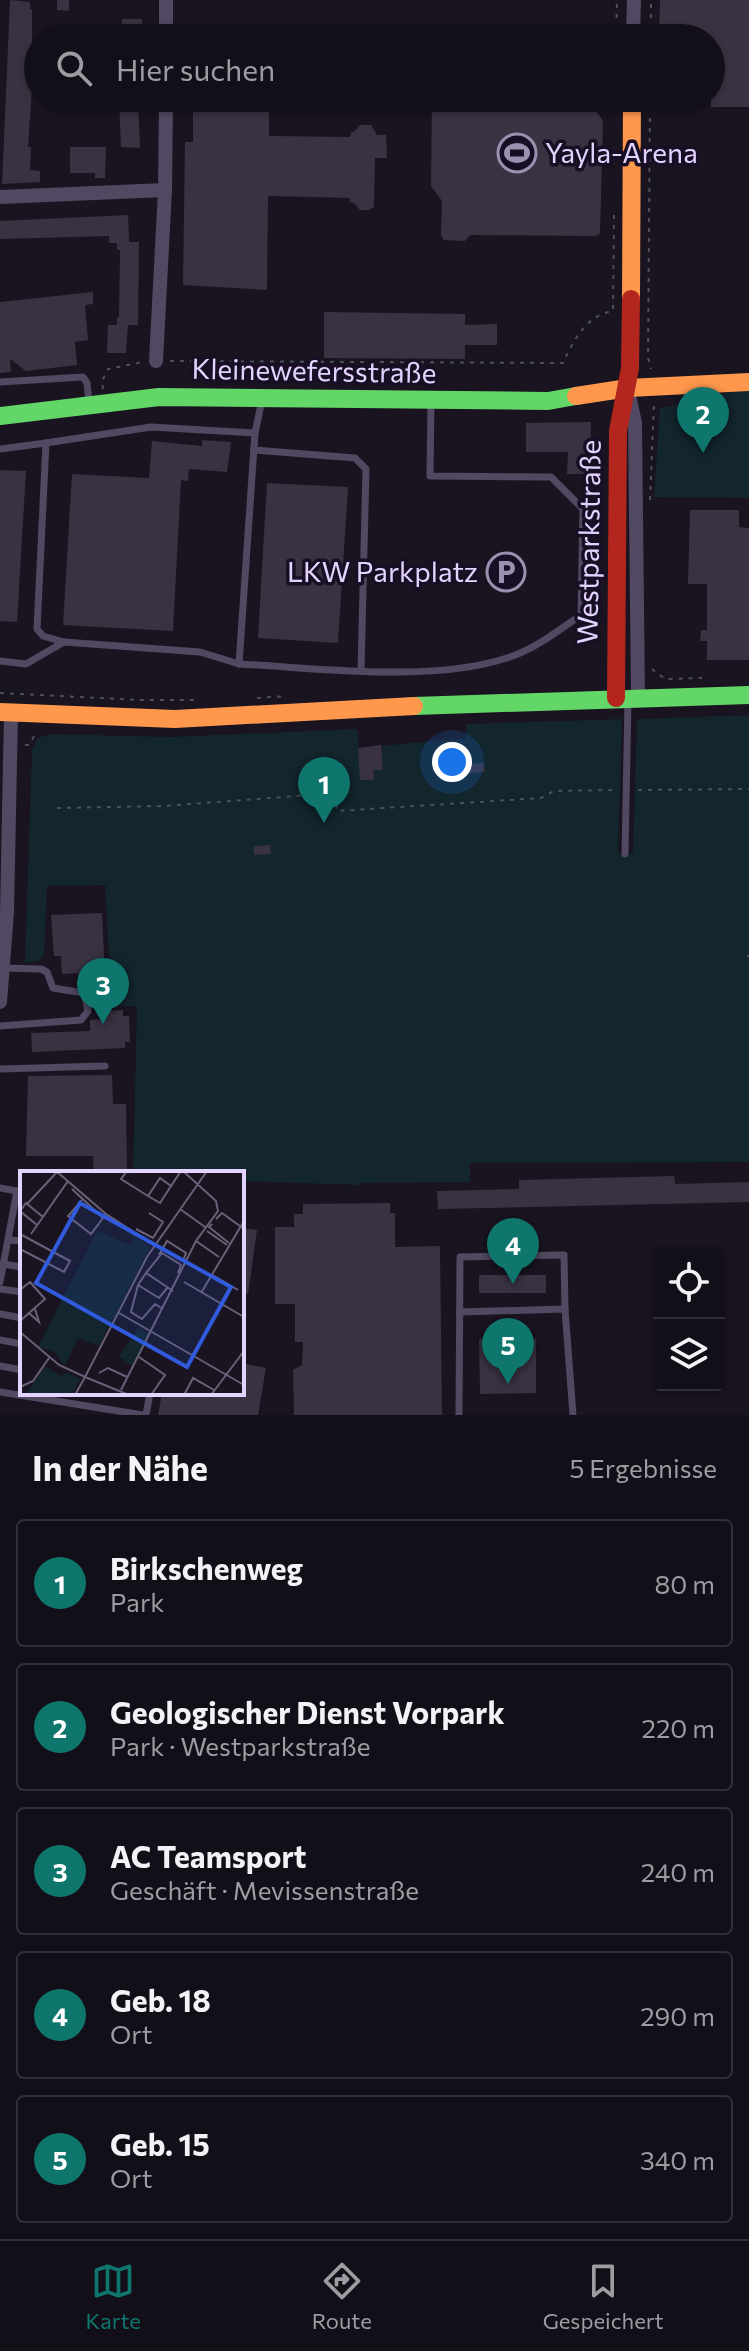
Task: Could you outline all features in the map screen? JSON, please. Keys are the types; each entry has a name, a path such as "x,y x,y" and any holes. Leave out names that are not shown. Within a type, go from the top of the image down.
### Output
{"street":[{"path":"166,0 166,24"},
{"path":"633,24 634,0"},
{"path":"156,361 166,112"},
{"name":"Westparkstraße","path":"627,698 618,431 628,388 632,112"},
{"path":"0,197 165,190"},
{"name":"Kleinewefersstraße","path":"0,416 159,397 548,401 628,388 749,382"},
{"name":"Westparkstraße","path":"627,698 638,668 635,423 628,388"},
{"path":"0,1002 7,912 5,712 175,719 382,707 749,695"}],"lane":[{"path":"0,382 83,377 96,403"},
{"path":"239,664 255,433 262,398"},
{"path":"46,443 36,620 37,629 43,636 64,642 200,652 239,664 361,670 426,670 506,658 535,647 581,615 583,509 551,477 430,476 431,400"},
{"path":"0,449 151,427 255,433"},
{"path":"254,450 355,458 366,469 361,670"},
{"path":"0,661 26,664 64,642"},
{"path":"625,854 627,698"},
{"path":"0,1026 81,1020 88,1011 84,993 53,988 47,972 41,969 3,968"},
{"path":"0,1069 105,1066"},
{"path":"0,1188 20,1192 0,1282"},
{"path":"13,1214 20,1215"},
{"path":"8,1240 20,1241"},
{"path":"459,1415 460,1257 564,1255 573,1415"},
{"path":"3,1264 20,1267"},
{"path":"0,1289 20,1292"},
{"path":"460,1312 565,1309"},
{"path":"0,1314 20,1318"},
{"path":"0,1340 20,1344"},
{"path":"0,1366 20,1370"},
{"path":"0,1392 144,1415 149,1395"}],"path":[{"path":"616,24 617,0"},
{"path":"651,0 651,24"},
{"path":"96,403 108,369 156,361 563,363 587,323 607,312 630,310"},
{"path":"638,668 652,669 665,679 704,678"},
{"path":"0,693 198,700"},
{"path":"245,698 293,696"},
{"path":"57,808 164,806 335,793 337,811 541,798 554,791 749,789"}],"shaded area":[{"path":"749,388 749,498 654,497 660,408"},
{"path":"749,715 749,1162 470,1163 470,1182 361,1185 244,1181 244,1171 133,1171 137,1006 112,1006 105,885 47,886 44,955 38,961 25,963 32,749 38,738 50,734 170,737 357,729 359,748 466,738 466,724 622,719 618,854 633,854 637,719"}],"building":[{"path":"10,0 30,2 32,10 32,24 24,24 24,112 30,112 30,170 40,171 40,182 2,184"},
{"path":"57,0 69,0 69,11 57,10"},
{"path":"660,0 749,0 749,107 725,107 725,24 659,24"},
{"path":"122,19 142,19 142,24 122,24"},
{"path":"120,112 139,112 140,148 121,147"},
{"path":"193,112 269,112 269,136 350,137 351,132 360,125 371,125 377,135 386,135 387,158 375,158 374,207 369,210 360,210 350,202 350,198 268,196 267,290 183,285 185,142 193,142"},
{"name":"Yayla-Arena","path":"432,112 597,112 603,121 600,234 595,236 470,235 465,241 444,240 441,235 442,201 431,186"},
{"path":"70,147 106,147 105,178 95,178 95,173 70,173"},
{"path":"128,215 129,242 139,242 138,325 128,325 126,353 107,353 108,325 117,325 119,318 120,250 117,250 117,243 109,243 109,236 0,239 0,221"},
{"path":"93,292 93,304 85,305 88,340 75,342 77,365 26,371 10,359 11,372 0,373 0,302"},
{"path":"324,312 465,314 465,325 497,324 497,345 465,345 465,359 324,358"},
{"path":"591,422 590,474 567,474 568,452 526,452 526,423"},
{"path":"202,440 231,442 227,472 189,469 188,481 181,480 173,631 63,625 72,474 149,478 152,441 202,446"},
{"path":"0,470 26,471 17,622 0,621"},
{"path":"267,483 348,487 338,643 258,638"},
{"path":"690,510 739,510 739,527 749,528 749,660 707,660 707,641 700,641 701,630 707,630 707,584 688,584"},
{"path":"381,745 383,770 373,770 374,780 360,780 358,748"},
{"path":"484,763 485,772 456,774 455,765"},
{"path":"270,845 271,854 254,855 254,846"},
{"path":"102,913 106,999 96,1000 95,990 77,973 62,974 61,956 54,956 51,915"},
{"path":"123,1010 123,1016 129,1016 130,1042 125,1042 125,1048 32,1052 31,1033 90,1031 90,1020 100,1019 100,1011"},
{"path":"112,1075 113,1104 126,1104 127,1171 94,1171 93,1156 26,1156 28,1076"},
{"path":"674,1176 675,1184 749,1182 749,1202 438,1209 437,1191 519,1189 519,1180"},
{"path":"390,1203 390,1213 395,1213 395,1247 440,1246 442,1415 294,1415 293,1370 302,1365 303,1342 295,1342 295,1304 275,1304 275,1227 294,1227 294,1214 303,1214 303,1204"},
{"path":"244,1228 257,1230 248,1294 244,1293"},
{"path":"479,1275 546,1275 546,1293 479,1293"},
{"path":"479,1339 536,1339 536,1393 480,1394"},
{"path":"244,1363 266,1368 258,1415 158,1415 162,1395 244,1395"}],"traffic: fast":[{"path":"0,416 159,397 548,401 576,396"},
{"path":"414,706 749,695"}],"traffic: slow":[{"path":"631,299 632,112"},
{"path":"576,396 628,388 749,382"},
{"path":"0,712 175,719 414,706"}],"traffic: jam":[{"path":"616,698 618,431 630,368 631,299"}],"place":[{"name":"Yayla-Arena","path":"517,153"},
{"name":"Geologischer Dienst Vorpark","path":"703,453"},
{"name":"LKW Parkplatz","path":"506,572"},
{"name":"Birkschenweg","path":"324,823"},
{"name":"AC Teamsport","path":"103,1024"},
{"name":"Geb. 18","path":"513,1284"},
{"name":"Geb. 15","path":"508,1384"}]}
